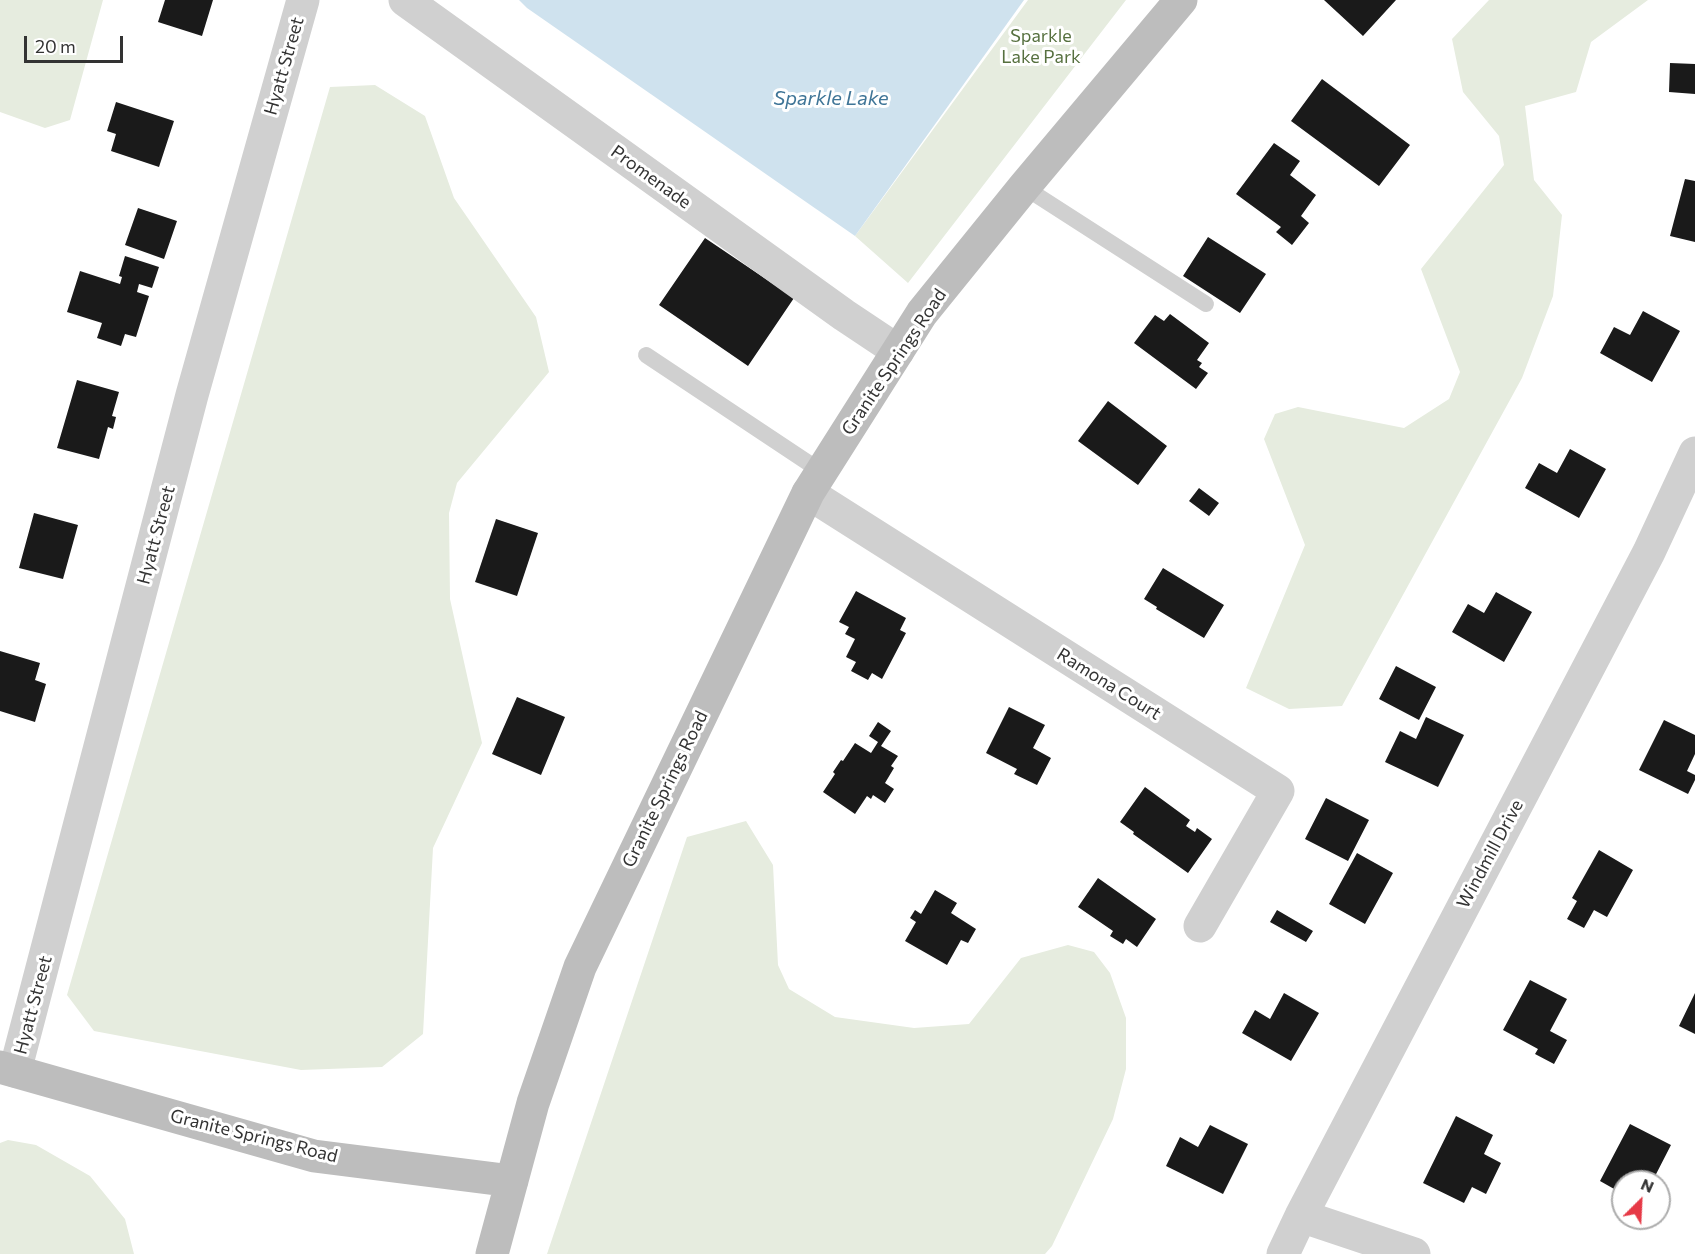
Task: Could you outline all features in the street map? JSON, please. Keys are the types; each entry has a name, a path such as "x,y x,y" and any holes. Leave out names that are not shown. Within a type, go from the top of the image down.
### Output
{"street":[{"name":"Hyatt Street","path":"8,1069 192,395 303,0"},
{"name":"Promenade","path":"405,0 834,308 898,351"},
{"name":"Granite Springs Road","path":"8,1069 314,1156 512,1181 533,1103 580,967 815,483 922,313 1181,0"},
{"name":"Windmill Drive","path":"1283,1254 1649,552 1695,453"},
{"name":"Ramona Court","path":"815,483 1278,791 1200,926"},
{"path":"492,1254 512,1181"},
{"path":"1301,1216 1414,1254"}],"lane":[{"path":"1024,187 1206,304"},
{"path":"646,355 815,483"}],"green space":[{"path":"0,0 103,0 70,120 45,128 0,112"},
{"name":"Sparkle Lake Park","path":"1028,0 1126,0 908,283 855,236"},
{"path":"1489,0 1648,0 1591,42 1576,92 1525,106 1534,180 1562,215 1553,296 1522,378 1342,706 1289,709 1246,688 1305,545 1264,439 1275,414 1298,407 1404,428 1449,399 1460,372 1421,269 1504,165 1499,136 1463,92 1452,39"},
{"path":"375,85 425,116 454,198 536,317 549,372 457,483 449,513 450,599 482,743 433,848 423,1034 382,1067 301,1070 94,1031 67,995 330,87"},
{"path":"746,821 773,865 778,965 789,989 835,1017 914,1028 969,1024 1021,958 1068,945 1094,952 1110,973 1126,1018 1126,1069 1113,1119 1052,1246 1045,1254 547,1254 687,837"},
{"path":"8,1140 36,1145 90,1176 125,1219 134,1254 0,1254 0,1143"}],"water":[{"name":"Sparkle Lake","path":"519,0 1024,0 855,236 527,8"}],"building":[{"path":"165,0 213,0 202,36 158,22"},
{"path":"1324,0 1396,0 1363,36"},
{"path":"1670,63 1695,64 1695,94 1669,92"},
{"path":"1322,79 1410,145 1379,186 1291,121"},
{"path":"116,102 174,121 159,167 111,151 116,134 107,131"},
{"path":"1274,143 1300,161 1290,175 1316,195 1301,216 1309,223 1292,245 1276,232 1281,227 1236,194"},
{"path":"1685,179 1695,181 1695,242 1670,236"},
{"path":"138,208 177,221 164,259 125,245"},
{"path":"1208,237 1266,274 1240,313 1183,276"},
{"path":"705,238 794,298 748,366 659,305"},
{"path":"125,256 159,267 152,288 139,284 137,292 149,296 136,337 125,334 121,346 97,338 102,323 67,312 80,271 120,284 122,277 119,276"},
{"path":"1643,311 1680,331 1652,382 1600,353 1614,327 1630,335"},
{"path":"1170,314 1209,343 1197,360 1202,363 1199,367 1208,373 1196,389 1134,343 1155,315 1164,321"},
{"path":"77,380 119,392 112,416 116,417 113,429 108,427 99,459 57,448"},
{"path":"1108,401 1167,446 1138,485 1078,441"},
{"path":"1570,449 1606,469 1579,518 1525,488 1539,463 1557,473"},
{"path":"1199,488 1219,503 1209,516 1189,501"},
{"path":"34,513 78,525 63,579 19,568"},
{"path":"496,519 538,533 517,596 475,582"},
{"path":"1163,568 1224,605 1204,638 1156,609 1157,607 1144,599"},
{"path":"856,591 906,618 900,630 906,633 882,679 872,673 868,680 851,671 856,662 846,657 855,639 845,634 849,627 839,622"},
{"path":"1496,592 1532,612 1504,662 1452,632 1468,604 1484,613"},
{"path":"0,651 40,663 35,680 46,684 35,722 0,711"},
{"path":"1396,666 1436,687 1419,720 1379,699"},
{"path":"517,697 565,717 541,775 492,754"},
{"path":"1009,707 1045,725 1033,748 1051,758 1037,785 1014,774 1017,769 986,753"},
{"path":"1426,717 1464,735 1438,787 1385,762 1400,731 1416,739"},
{"path":"1664,720 1695,735 1695,754 1687,771 1695,775 1695,780 1688,794 1639,770"},
{"path":"878,722 891,731 881,746 898,756 891,766 894,768 885,783 894,789 885,803 873,795 871,799 867,796 855,814 823,792 835,774 833,772 855,743 871,753 878,742 869,736"},
{"path":"1145,787 1190,820 1186,826 1195,832 1197,828 1212,839 1188,873 1120,822"},
{"path":"1326,798 1369,820 1348,861 1305,839"},
{"path":"1599,850 1633,870 1607,917 1594,910 1584,928 1567,919 1577,901 1572,898"},
{"path":"1357,853 1393,873 1365,924 1329,904"},
{"path":"1098,878 1156,919 1137,947 1126,939 1123,944 1110,936 1113,931 1078,907"},
{"path":"935,890 957,903 951,913 976,929 968,943 961,940 947,965 905,941 916,922 910,918 915,910 921,914"},
{"path":"1277,910 1313,931 1306,942 1270,922"},
{"path":"1530,980 1567,999 1550,1031 1567,1040 1554,1064 1535,1054 1538,1049 1503,1030"},
{"path":"1284,993 1319,1013 1291,1061 1242,1033 1255,1010 1270,1019"},
{"path":"1695,993 1695,1034 1679,1026"},
{"path":"1456,1116 1493,1135 1484,1154 1501,1163 1486,1194 1472,1187 1464,1203 1423,1183"},
{"path":"1630,1124 1671,1145 1658,1170 1611,1170 1611,1187 1600,1181"},
{"path":"1210,1125 1248,1144 1223,1194 1166,1166 1180,1137 1198,1147"}]}
